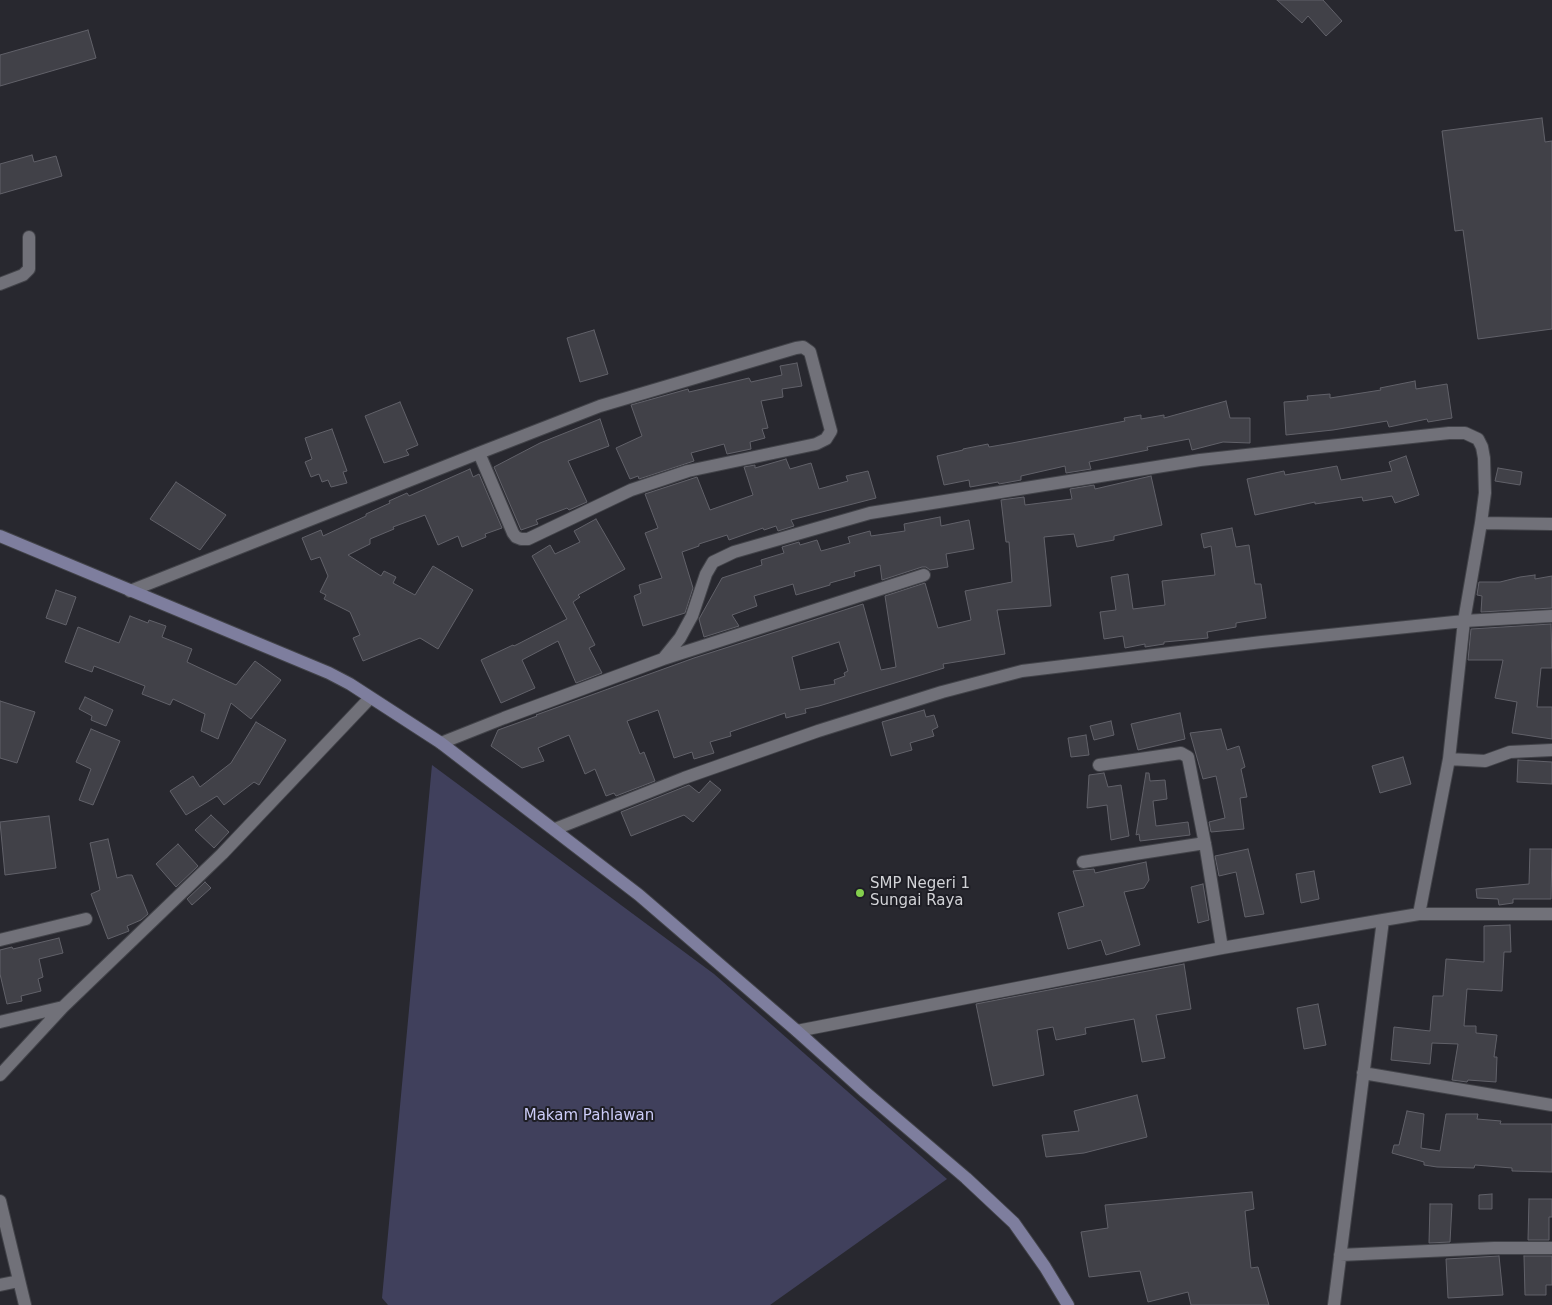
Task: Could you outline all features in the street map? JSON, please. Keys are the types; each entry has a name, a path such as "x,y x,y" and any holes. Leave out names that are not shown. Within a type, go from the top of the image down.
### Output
{"main road":[{"path":"0,536 329,673 350,684 442,743 555,829 646,902 966,1178 1014,1223 1045,1267 1068,1305"}],"street":[{"path":"0,284 23,275 29,269 29,237"},
{"path":"130,591 479,453 600,406 776,353 803,347 810,352 831,431 826,439 816,444 688,471 632,490 528,539 516,537 513,533 479,453"},
{"path":"663,659 680,638 692,616 706,574 713,562 734,552 879,512 1200,460 1449,433 1465,433 1478,439 1484,458 1485,493 1464,621 1449,759 1419,914"},
{"path":"1481,523 1552,524"},
{"path":"442,743 663,659 924,575"},
{"path":"555,829 684,778 818,732 942,692 1022,671 1252,643 1464,621 1552,616"},
{"path":"0,1075 63,1006 222,854 370,698"},
{"path":"1449,759 1485,761 1510,752 1552,750"},
{"path":"1099,765 1181,753 1186,754 1190,762 1222,948"},
{"path":"1083,862 1205,843"},
{"path":"797,1031 1222,948 1419,914 1552,914"},
{"path":"0,940 86,919"},
{"path":"1334,1305 1383,920"},
{"path":"0,1022 63,1006"},
{"path":"1363,1073 1552,1105"},
{"path":"0,1201 25,1305"},
{"path":"1340,1255 1494,1248 1552,1248"},
{"path":"0,1285 19,1280"}],"green space":[{"name":"Makam Pahlawan","path":"432,765 714,974 947,1179 770,1305 388,1305 382,1298"}],"building":[{"path":"1277,0 1323,0 1342,21 1326,36 1308,16 1302,23"},
{"path":"88,30 96,58 0,86 0,55"},
{"path":"1542,118 1545,142 1552,141 1552,329 1478,339 1463,230 1455,231 1442,131"},
{"path":"32,155 34,162 56,156 62,176 0,194 0,164"},
{"path":"594,330 608,374 580,382 567,338"},
{"path":"797,363 802,386 782,389 783,397 761,401 768,428 762,429 765,438 750,442 751,449 727,454 724,444 691,453 694,461 639,479 638,476 630,479 616,448 642,436 631,405 688,389 689,392 749,378 751,382 782,375 780,366"},
{"path":"1415,381 1416,389 1447,384 1452,418 1428,422 1427,419 1389,427 1387,421 1333,430 1286,435 1284,402 1308,400 1307,396 1330,394 1330,398 1381,390 1380,388"},
{"path":"1226,401 1230,418 1250,418 1250,443 1223,442 1192,450 1189,439 1147,447 1148,450 1089,462 1091,469 1066,473 1065,466 1021,476 1021,480 999,484 998,482 970,487 969,480 944,485 937,456 988,444 989,447 1125,421 1124,418 1141,415 1141,419 1164,415 1164,418"},
{"path":"400,402 418,445 406,450 409,455 384,463 365,416"},
{"path":"600,419 609,446 568,461 587,502 569,510 567,508 536,520 538,524 521,530 494,467 540,443"},
{"path":"332,429 347,471 343,472 347,483 331,487 328,480 322,482 319,474 311,477 305,462 312,459 305,438"},
{"path":"1406,456 1419,495 1395,503 1392,496 1363,501 1362,497 1315,504 1315,502 1255,515 1247,479 1284,471 1285,475 1337,466 1341,480 1392,471 1389,462"},
{"path":"786,459 790,469 811,463 819,489 848,481 846,476 868,471 876,498 791,520 794,526 778,531 776,526 764,530 763,528 729,540 727,535 682,552 693,588 685,613 643,626 634,596 641,593 639,585 662,578 645,533 658,528 645,494 697,477 710,510 753,495 744,467 755,465 755,468"},
{"path":"1498,468 1522,472 1520,485 1495,481"},
{"path":"470,469 473,477 479,474 502,528 485,534 486,537 462,547 458,536 438,545 425,515 393,527 394,529 370,539 370,544 348,555 381,576 384,571 396,577 393,583 415,595 433,566 473,590 438,649 420,638 363,661 353,638 360,635 350,612 324,599 326,595 320,592 328,576 320,557 311,560 302,538 321,530 323,536 366,516 366,514 390,503 389,501 407,493 409,496"},
{"path":"1151,476 1162,525 1114,536 1114,540 1077,547 1074,534 1044,537 1051,606 997,610 1005,654 943,664 944,668 805,709 806,713 786,718 785,713 730,732 731,736 710,742 714,753 694,759 692,752 674,758 658,710 627,721 640,754 644,752 655,781 616,796 614,793 606,796 595,769 585,774 569,735 538,748 544,761 522,768 491,746 498,730 536,715 694,658 863,604 881,670 896,667 885,596 925,583 938,628 971,620 965,591 1012,582 1009,542 1006,542 1001,500 1024,497 1025,505 1072,499 1070,489 1094,485 1095,489","holes":["839,642 848,671 844,673 845,676 834,680 835,684 800,690 792,657"]},
{"path":"176,482 226,515 200,550 150,519"},
{"path":"940,517 941,526 969,520 974,549 946,554 948,567 930,570 922,567 882,580 880,565 854,572 855,576 796,595 793,584 754,596 757,606 732,615 739,626 704,637 699,619 722,578 762,565 761,560 784,553 782,547 799,542 800,545 817,540 821,551 850,543 848,537 870,531 871,536 905,531 904,524"},
{"path":"596,519 625,569 578,595 580,597 573,602 595,645 589,648 602,673 576,683 558,641 522,660 535,688 501,703 481,660 514,646 567,619 532,556 550,545 555,554 580,542 574,531"},
{"path":"1232,528 1236,547 1249,545 1255,584 1261,584 1266,618 1236,623 1236,627 1207,632 1208,638 1164,642 1164,644 1145,647 1145,644 1125,648 1123,636 1104,639 1100,612 1116,610 1111,577 1128,574 1133,609 1165,605 1162,581 1215,575 1211,546 1204,548 1201,534"},
{"path":"1535,575 1535,579 1552,576 1552,608 1481,612 1482,596 1477,595 1479,582 1500,582"},
{"path":"56,590 76,597 66,625 46,618"},
{"path":"130,616 148,623 149,620 166,626 162,637 192,649 187,662 236,685 255,661 281,680 251,719 231,703 218,739 201,731 205,714 173,699 170,705 142,694 145,686 94,666 92,672 65,662 78,627 119,643"},
{"path":"1551,624 1552,668 1541,668 1537,707 1552,707 1552,739 1512,733 1517,702 1495,698 1503,660 1468,660 1471,629"},
{"path":"85,697 113,710 106,726 91,720 92,716 79,709"},
{"path":"0,701 35,712 17,763 0,758"},
{"path":"924,710 926,717 934,715 938,727 932,730 934,736 910,743 912,750 891,756 882,722"},
{"path":"1180,713 1185,739 1138,750 1131,724"},
{"path":"1111,721 1114,735 1094,740 1090,726"},
{"path":"256,722 286,740 259,785 254,782 224,805 217,796 186,815 170,791 193,776 200,787 231,763"},
{"path":"91,729 120,741 93,805 79,800 91,769 76,762"},
{"path":"1221,729 1227,750 1239,746 1245,767 1241,769 1247,797 1240,798 1244,829 1211,832 1209,822 1225,818 1216,776 1203,779 1190,733"},
{"path":"1086,735 1089,755 1071,757 1068,738"},
{"path":"1403,757 1411,784 1380,793 1372,766"},
{"path":"1518,760 1552,762 1552,784 1517,782"},
{"path":"1104,773 1108,787 1121,785 1129,836 1111,840 1107,805 1087,808 1089,775"},
{"path":"1146,773 1149,773 1150,781 1165,780 1167,799 1153,801 1156,826 1188,822 1190,835 1140,841 1139,834 1136,835"},
{"path":"710,781 721,790 693,822 684,815 631,836 621,812 689,785 699,793"},
{"path":"211,815 229,832 214,848 195,830"},
{"path":"49,816 56,868 5,875 0,822"},
{"path":"108,839 117,878 132,875 148,914 141,920 127,926 129,931 108,939 91,894 100,890 90,843"},
{"path":"178,844 198,866 176,887 156,864"},
{"path":"1248,849 1264,914 1245,917 1236,872 1219,876 1215,856"},
{"path":"1530,849 1552,849 1551,899 1513,899 1513,903 1499,905 1498,899 1477,898 1476,889 1529,884"},
{"path":"1146,862 1149,880 1144,888 1124,892 1140,945 1106,955 1101,940 1068,949 1058,913 1084,906 1073,871 1094,869 1095,873"},
{"path":"1314,871 1319,899 1301,903 1296,874"},
{"path":"205,882 211,888 192,905 187,899"},
{"path":"1203,884 1209,920 1198,923 1191,887"},
{"path":"1510,925 1511,952 1504,952 1502,991 1467,989 1464,1026 1476,1026 1476,1033 1497,1035 1494,1057 1497,1057 1496,1082 1452,1080 1458,1044 1432,1043 1430,1064 1391,1060 1394,1027 1430,1031 1433,996 1443,996 1446,959 1484,962 1484,926"},
{"path":"59,938 63,953 39,959 43,977 38,979 41,991 21,996 22,1001 7,1004 0,974 0,950 12,947 13,949"},
{"path":"1184,964 1191,1009 1156,1015 1165,1058 1142,1062 1134,1019 1085,1028 1086,1034 1056,1040 1053,1027 1037,1030 1044,1075 993,1086 976,1004"},
{"path":"1318,1004 1326,1045 1304,1049 1297,1008"},
{"path":"1137,1095 1147,1137 1084,1153 1046,1157 1042,1135 1079,1131 1074,1111"},
{"path":"1407,1111 1424,1114 1421,1148 1440,1151 1446,1114 1478,1114 1477,1119 1501,1121 1500,1124 1552,1124 1552,1172 1512,1171 1512,1168 1475,1165 1474,1168 1437,1167 1424,1165 1424,1162 1392,1153 1394,1145 1399,1145"},
{"path":"1252,1192 1254,1209 1245,1211 1251,1268 1258,1267 1269,1305 1191,1305 1188,1292 1148,1302 1140,1271 1089,1277 1081,1232 1108,1228 1105,1205"},
{"path":"1492,1194 1492,1209 1479,1209 1479,1195"},
{"path":"1529,1199 1552,1199 1552,1217 1549,1217 1549,1240 1528,1240"},
{"path":"1430,1204 1452,1204 1450,1242 1429,1243"},
{"path":"1499,1256 1503,1295 1448,1298 1446,1259"},
{"path":"1524,1256 1552,1256 1552,1285 1546,1285 1546,1295 1525,1295"}],"place":[{"name":"SMP Negeri 1 Sungai Raya","path":"860,893"}]}
